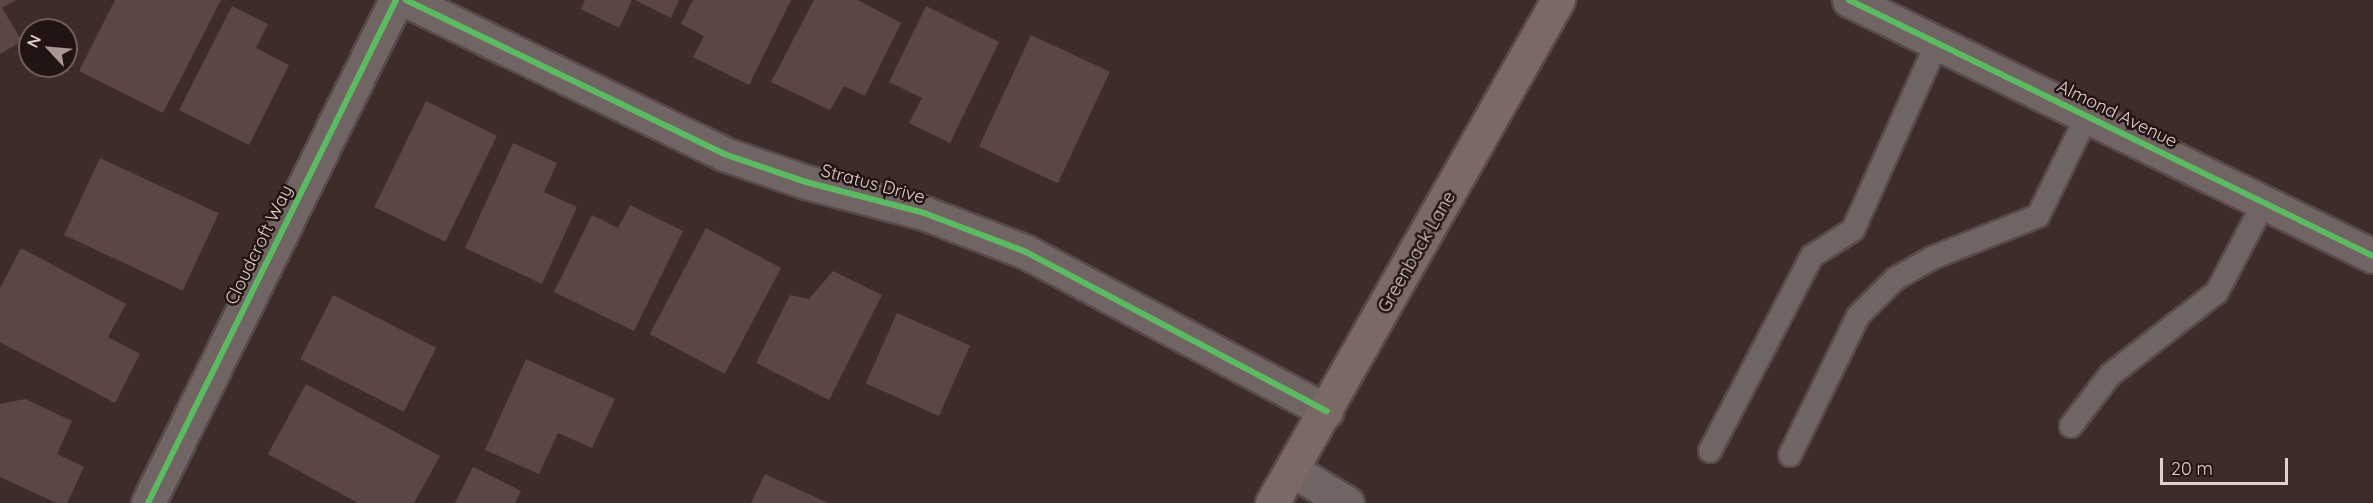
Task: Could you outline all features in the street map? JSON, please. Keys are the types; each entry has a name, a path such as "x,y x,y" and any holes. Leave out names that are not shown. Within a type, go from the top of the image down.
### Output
{"main road":[{"name":"Greenback Lane","path":"1272,503 1558,0"}],"street":[{"name":"Cloudcroft Way","path":"148,503 396,0"},
{"name":"Stratus Drive","path":"406,0 724,154 806,182 924,213 1026,252 1326,411"},
{"name":"Almond Avenue","path":"1849,0 2373,255"},
{"path":"1292,470 1347,503"}],"lane":[{"path":"1710,451 1812,256 1853,230 1937,43"},
{"path":"1790,455 1858,316 1895,279 1932,258 2038,216 2087,116"},
{"path":"2071,426 2110,375 2217,292 2264,203"}],"building":[{"path":"0,0 16,0 2,8 18,34 18,43 0,54"},
{"path":"115,0 221,0 163,113 79,71"},
{"path":"585,0 632,0 619,28 581,9"},
{"path":"635,0 679,0 671,18"},
{"path":"693,0 791,0 749,85 693,57 704,36 681,24"},
{"path":"814,0 858,0 901,23 865,96 844,86 830,110 771,82"},
{"path":"232,6 268,24 256,48 289,65 249,145 179,110"},
{"path":"926,6 999,42 950,143 909,123 922,98 889,82"},
{"path":"1031,35 1110,72 1058,183 979,146"},
{"path":"426,101 497,136 445,242 374,207"},
{"path":"513,143 557,163 544,192 577,207 542,284 465,248"},
{"path":"100,158 219,213 183,290 64,235"},
{"path":"630,205 683,231 634,331 554,292 592,215 618,228"},
{"path":"706,228 781,268 725,374 650,334"},
{"path":"21,248 126,304 108,337 140,354 115,403 0,342 0,288"},
{"path":"833,271 882,295 829,400 756,363 790,295 809,299"},
{"path":"333,295 436,348 404,412 300,359"},
{"path":"897,313 970,346 939,416 866,383"},
{"path":"526,359 615,399 592,448 558,433 539,474 485,450"},
{"path":"306,384 440,456 414,503 358,503 268,454"},
{"path":"25,399 72,421 57,454 84,467 67,503 56,503 0,477 0,404"},
{"path":"473,467 521,491 515,503 455,503"},
{"path":"765,474 828,503 751,503"}],"cycle path":[{"path":"148,503 396,0"},
{"path":"406,0 724,154 806,182 924,213 1026,252 1326,411"},
{"path":"1849,0 2373,256"}]}
